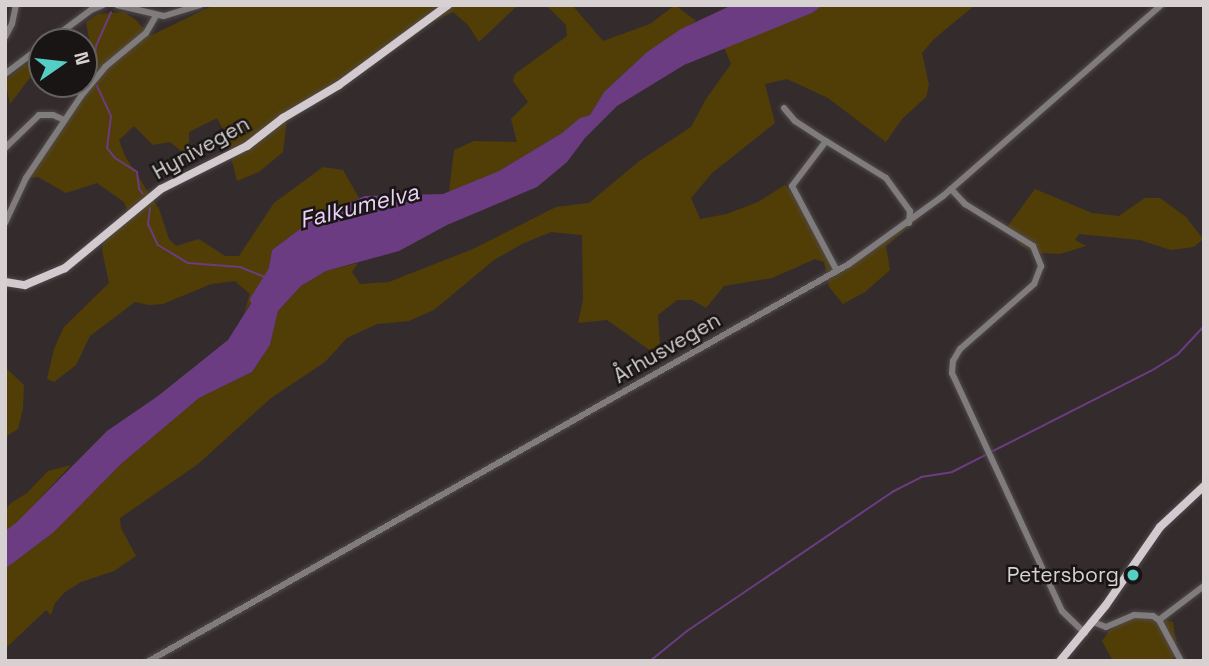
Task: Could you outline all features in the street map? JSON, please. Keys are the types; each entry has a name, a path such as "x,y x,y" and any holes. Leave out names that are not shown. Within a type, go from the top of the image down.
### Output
{"main road":[{"name":"Hynivegen","path":"5,282 25,285 65,268 161,189 247,146 283,118 339,86 448,5"},
{"path":"1060,661 1093,622 1160,527 1204,486"}],"street":[{"path":"5,37 12,24 16,5"},
{"path":"65,28 90,8 103,5"},
{"path":"117,5 156,16 180,13 200,5"},
{"name":"Århusvegen","path":"149,661 837,271 923,213 1161,5"},
{"path":"5,223 26,178 64,120 94,80 146,33 156,16"},
{"path":"5,74 28,57"},
{"path":"784,108 795,121 886,178 910,211 909,223"},
{"path":"5,148 39,115 53,115 64,120"},
{"path":"826,141 792,186 837,271"},
{"path":"951,189 965,204 1033,246 1041,266 1034,284 963,345 953,361 955,382 1062,611 1085,632"},
{"path":"910,211 923,213"},
{"path":"1159,620 1204,586"},
{"path":"1093,622 1106,627 1141,614 1159,620 1181,661"}],"shaded area":[{"path":"214,5 518,5 479,42 468,25 453,12 411,32 287,119 283,152 259,172 237,181 225,133 217,118 189,132 189,157 170,142 153,145 134,126 119,140 125,156 159,209 169,239 176,246 199,239 225,256 239,256 274,203 323,167 343,170 359,198 316,217 272,250 267,278 244,313 250,294 235,281 211,284 163,304 135,302 90,336 76,365 54,382 47,379 54,349 64,327 109,283 102,250 105,235 128,212 124,202 97,183 66,193 38,177 22,178 79,98 98,98 98,28 87,28 86,22 98,14 124,12 136,20 150,36"},
{"path":"546,5 572,5 603,41 650,24 675,5 696,21 647,52 604,92 590,115 580,118 562,133 499,171 449,192 454,150 474,141 517,142 511,119 528,102 513,81 515,74 567,36 566,25"},
{"path":"823,5 975,5 934,39 922,53 929,85 926,97 902,119 886,142 828,98 787,79 765,84 775,123 712,173 691,198 700,219 727,214 758,202 785,185 802,206 834,270 963,181 886,246 890,270 865,292 843,304 829,287 824,262 815,259 772,278 724,286 706,308 692,300 677,300 658,315 660,343 651,351 607,320 578,323 583,300 582,235 551,232 522,244 494,260 434,310 409,321 377,324 347,338 325,362 271,398 198,464 120,518 121,528 136,556 114,571 81,582 65,592 55,603 51,615 46,610 5,649 5,569 54,532 121,464 199,398 252,372 270,345 278,311 301,286 326,271 358,263 352,272 360,284 389,282 473,249 556,207 589,203 638,162 691,127 706,99 731,64 724,47 812,13"},
{"path":"28,63 28,80 10,104 5,80"},
{"path":"1035,189 1092,213 1119,216 1145,198 1160,198 1186,217 1203,239 1194,247 1171,250 1140,240 1079,234 1075,240 1086,246 1060,254 1037,253 1020,245 1007,227"},
{"path":"6,368 24,385 23,408 18,429 5,437"},
{"path":"71,465 16,524 5,531 5,510 11,503 27,493 48,471"},
{"path":"1151,616 1173,622 1178,653 1170,661 1113,661 1102,641 1109,631 1134,617"}],"water":[{"path":"732,5 823,5 812,13 684,65 617,106 585,138 567,162 537,187 447,225 399,251 326,271 301,286 278,311 270,345 252,372 199,398 121,464 54,532 5,569 5,531 107,431 158,396 228,340 267,278 272,250 316,217 365,196 443,194 499,171 562,133 580,118 590,115 604,92 647,52 681,29"}],"waterway":[{"path":"98,41 111,12"},
{"path":"98,88 111,116 107,148 115,158 137,172 139,189 143,194"},
{"path":"150,208 148,224 158,245 188,263 240,267 267,278"},
{"name":"Falkumelva","path":"255,300 275,268"},
{"path":"993,451 1151,371 1178,354 1204,326"},
{"path":"650,661 687,631 892,492 921,477 952,472 987,454"}],"place":[{"name":"Petersborg","path":"1133,575"}]}
